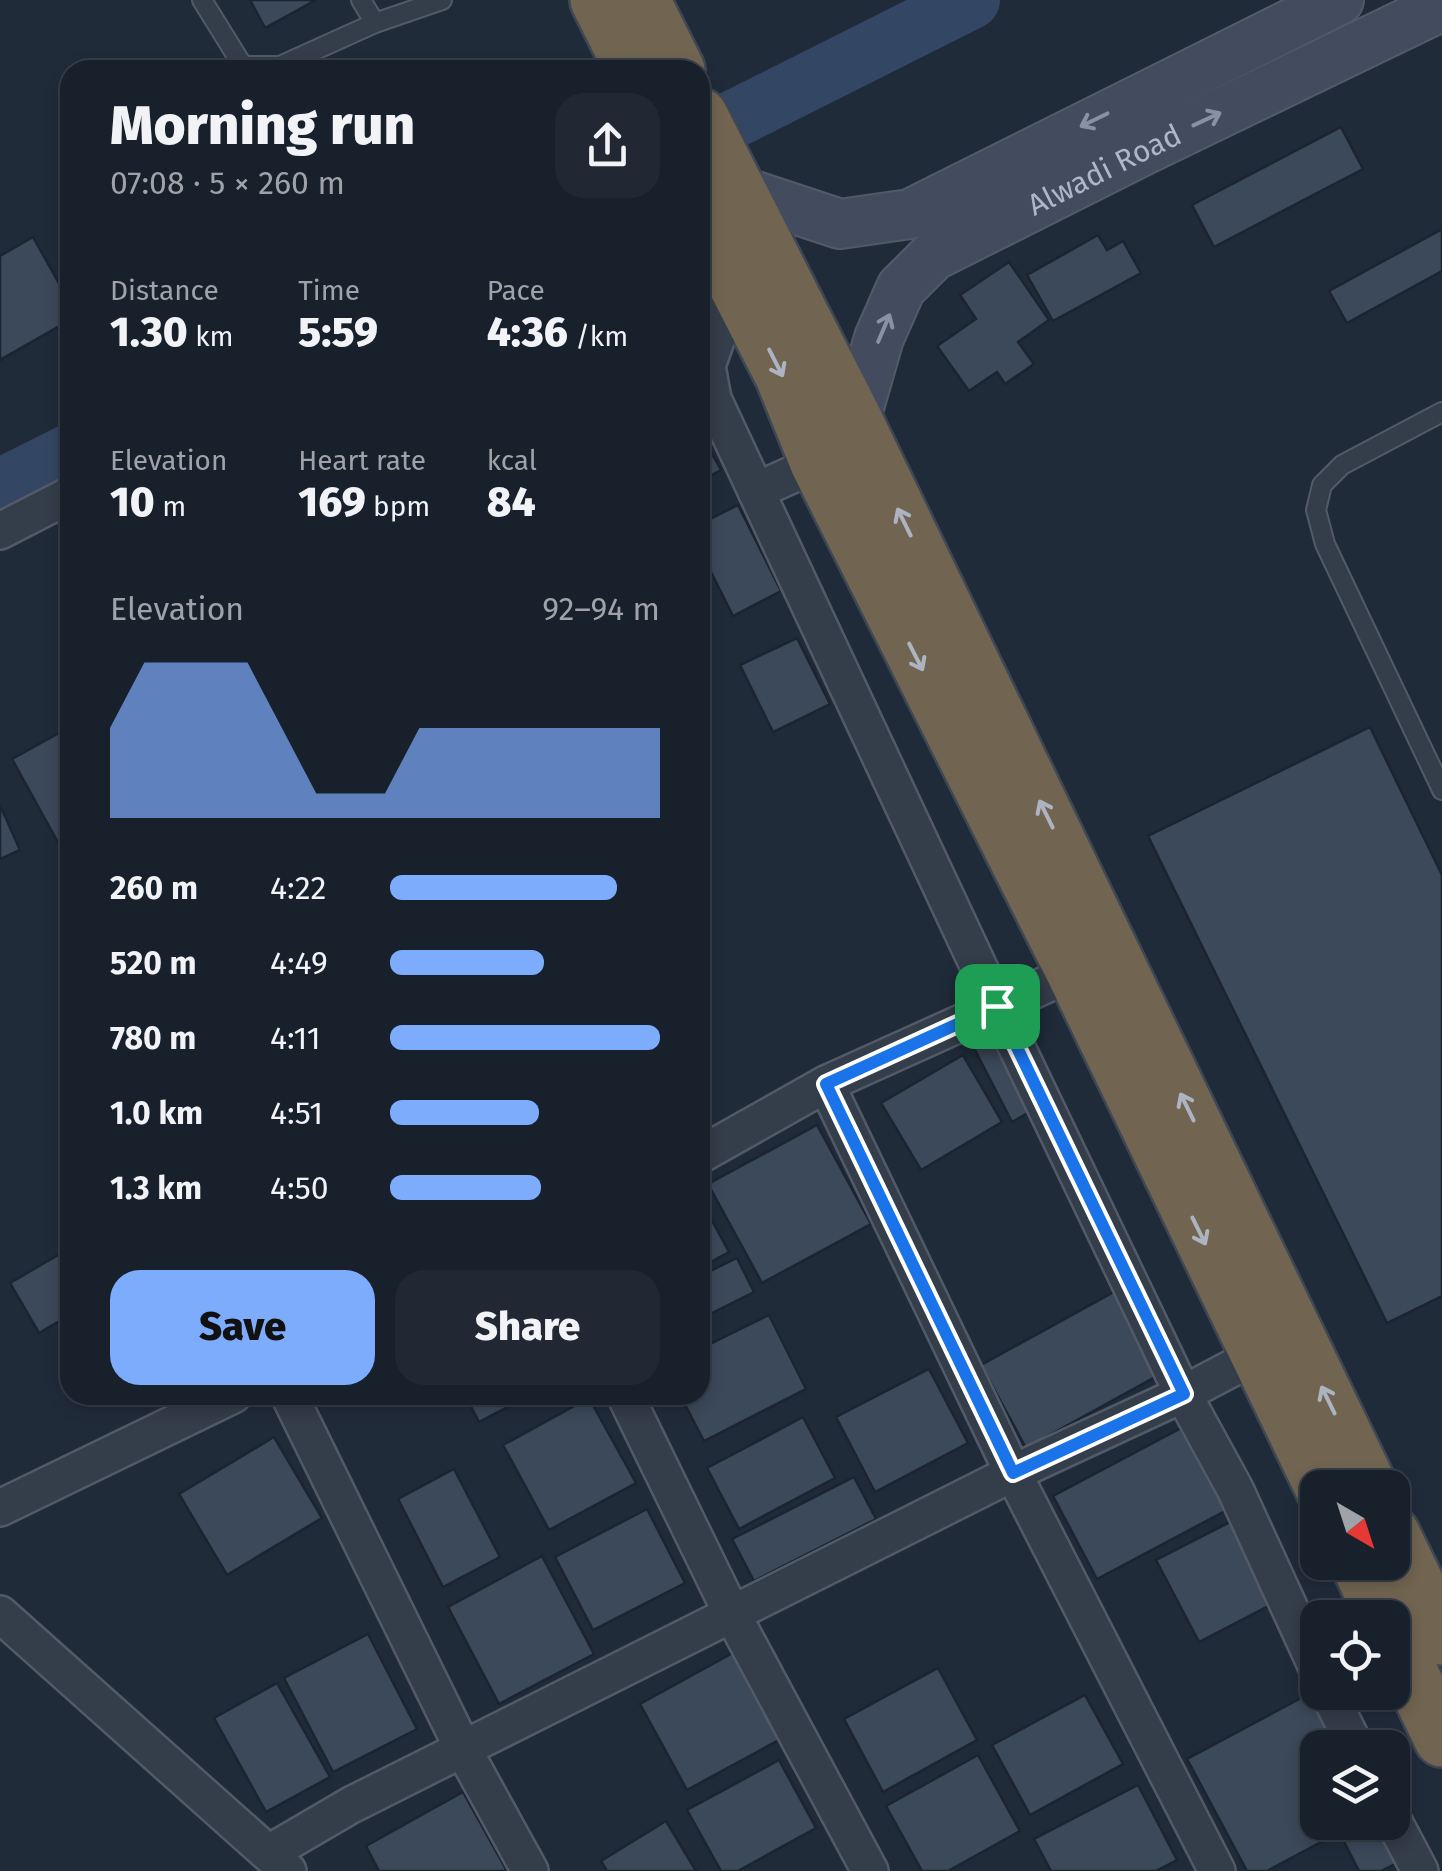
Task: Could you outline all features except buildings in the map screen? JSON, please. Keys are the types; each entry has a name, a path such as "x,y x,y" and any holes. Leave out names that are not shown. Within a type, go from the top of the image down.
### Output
{"highway":[{"path":"634,22 668,60"},
{"path":"712,218 736,284 783,376 818,464 1074,972 1314,1470"},
{"path":"712,218 855,420 1361,1470"},
{"path":"1410,1571 1442,1637"},
{"path":"1410,1672 1442,1739"}],"main road":[{"name":"Alwadi Road","path":"712,218 840,224 910,214 1339,0"},
{"name":"Alwadi Road","path":"855,420 878,338 901,288 933,256 1442,6"},
{"path":"910,214 923,245 933,256"}],"street":[{"path":"576,0 634,22"},
{"path":"710,358 736,284"},
{"path":"710,382 713,399 997,1006 1184,1394 1235,1489 1300,1631"},
{"path":"756,490 818,464"},
{"path":"0,531 60,500"},
{"path":"710,1149 826,1084 1074,972"},
{"path":"826,1084 1013,1473 1217,1871"},
{"path":"0,1614 278,1862 351,1806 1013,1473 1184,1394 1259,1354"},
{"path":"0,1508 212,1405"},
{"path":"295,1405 464,1751 530,1871"},
{"path":"630,1405 732,1614 870,1871"},
{"path":"1405,1840 1423,1871 1442,1862"}],"lane":[{"path":"202,0 240,60"},
{"path":"361,0 374,23"},
{"path":"293,60 374,23 442,0"},
{"path":"1442,412 1342,465 1322,484 1316,510 1325,544 1442,790"}],"waterway":[{"path":"730,121 971,0"},
{"path":"0,488 60,458"}],"route":[{"path":"997,1006 1184,1394 1013,1473 826,1084 997,1006"}]}
